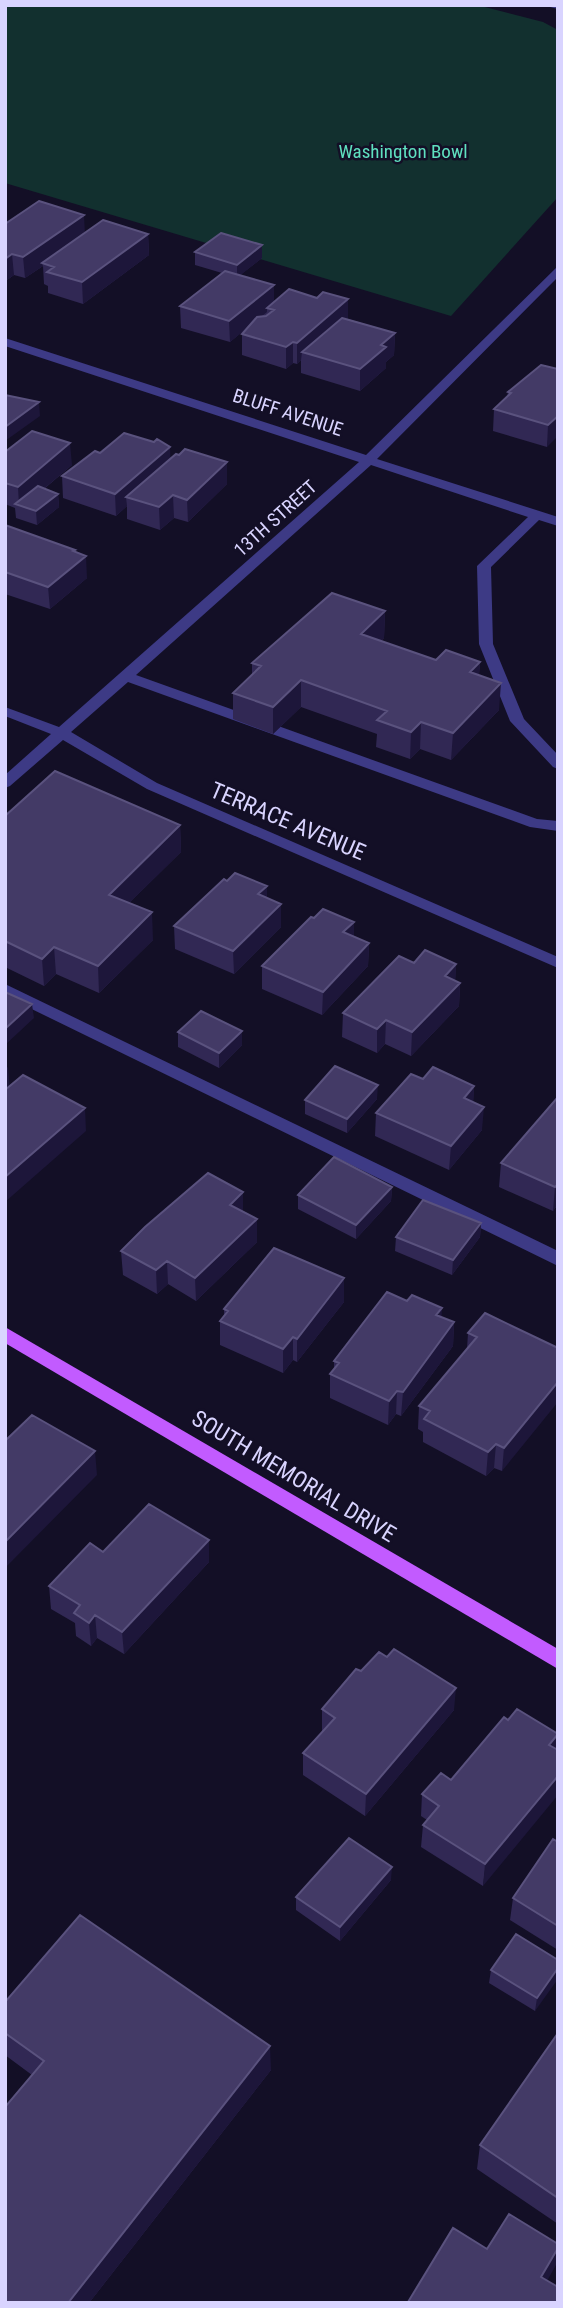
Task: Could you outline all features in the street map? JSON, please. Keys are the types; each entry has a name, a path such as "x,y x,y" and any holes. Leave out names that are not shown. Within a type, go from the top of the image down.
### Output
{"main road":[{"name":"SOUTH MEMORIAL DRIVE","path":"5,1334 558,1660"}],"street":[{"name":"13TH STREET","path":"5,783 370,459 558,270"},
{"name":"BLUFF AVENUE","path":"5,342 558,522"},
{"path":"537,515 484,566 486,645 517,721 558,764"},
{"path":"126,676 535,824 558,826"},
{"name":"TERRACE AVENUE","path":"5,711 62,733 152,786 558,963"},
{"path":"5,989 558,1259"}],"green space":[{"name":"Washington Bowl","path":"5,5 477,5 543,22 558,30 558,197 451,316 5,183"}],"building":[{"path":"39,201 84,215 23,257 12,254 5,259 5,224"},
{"path":"103,220 148,234 82,282 47,272 54,267 42,263"},
{"path":"221,233 262,245 237,265 195,252"},
{"path":"225,271 274,285 229,321 180,306"},
{"path":"289,289 317,298 323,292 348,299 297,343 293,342 286,347 242,334 257,317 266,316 274,310 267,308"},
{"path":"342,318 395,333 381,345 386,347 360,369 302,352"},
{"path":"541,365 558,369 558,416 548,425 494,409 511,393 508,392"},
{"path":"5,395 39,402 5,427"},
{"path":"32,431 70,443 18,487 5,483 5,452"},
{"path":"124,433 154,442 157,439 170,447 115,494 62,476 95,451 100,453"},
{"path":"185,449 227,462 187,500 173,495 159,507 126,497 176,454 179,455"},
{"path":"38,486 58,494 36,511 15,504"},
{"path":"5,525 86,556 48,587 5,572"},
{"path":"332,593 385,611 361,634 436,660 446,650 480,662 470,672 501,683 453,733 421,722 411,732 377,720 387,711 301,680 273,707 233,693 261,666 252,663"},
{"path":"55,771 180,825 109,895 152,912 98,966 54,947 42,959 5,941 5,816"},
{"path":"235,873 267,886 258,894 281,904 233,951 174,926 224,879 227,881"},
{"path":"323,909 354,922 343,932 369,943 323,992 262,966 311,917 314,918"},
{"path":"425,950 456,964 445,976 460,983 412,1032 386,1020 377,1029 343,1013 399,956 414,963"},
{"path":"5,992 32,1004 5,1029"},
{"path":"201,1011 242,1031 219,1053 178,1032"},
{"path":"335,1066 378,1085 347,1119 305,1100"},
{"path":"433,1067 474,1086 464,1098 484,1107 451,1146 376,1113 411,1074 423,1079"},
{"path":"23,1075 85,1108 5,1177 5,1090"},
{"path":"558,1097 558,1184 555,1187 501,1163"},
{"path":"334,1157 392,1187 356,1225 298,1195"},
{"path":"208,1173 243,1192 230,1205 257,1219 195,1278 167,1261 156,1270 121,1251 145,1227"},
{"path":"423,1200 481,1223 453,1260 396,1237"},
{"path":"274,1248 344,1278 297,1339 293,1337 283,1349 220,1321 228,1311 224,1309"},
{"path":"387,1292 407,1301 412,1295 442,1308 436,1315 454,1322 403,1392 397,1391 389,1401 330,1374 339,1363 334,1361"},
{"path":"485,1313 558,1348 558,1382 504,1448 496,1444 488,1452 424,1419 430,1411 419,1406 477,1337 468,1333"},
{"path":"32,1415 95,1451 5,1542 5,1441"},
{"path":"149,1504 209,1540 122,1632 95,1615 89,1623 74,1613 80,1605 49,1586 90,1543 103,1552"},
{"path":"394,1649 456,1688 366,1794 303,1753 335,1718 322,1709 356,1669 361,1671 379,1652 387,1657"},
{"path":"517,1709 558,1734 549,1745 558,1750 558,1776 485,1864 423,1825 439,1806 422,1794 441,1773 451,1780 504,1717 508,1720"},
{"path":"349,1838 392,1867 340,1927 296,1897"},
{"path":"553,1839 558,1842 558,1926 513,1898"},
{"path":"80,1915 270,2046 68,2303 5,2303 5,2107 44,2061 5,2033 5,2002"},
{"path":"516,1934 558,1960 558,1968 537,1998 491,1970"},
{"path":"558,2033 558,2198 480,2145"},
{"path":"509,2214 558,2244 541,2277 558,2287 558,2303 408,2302 453,2228 487,2249"}]}
